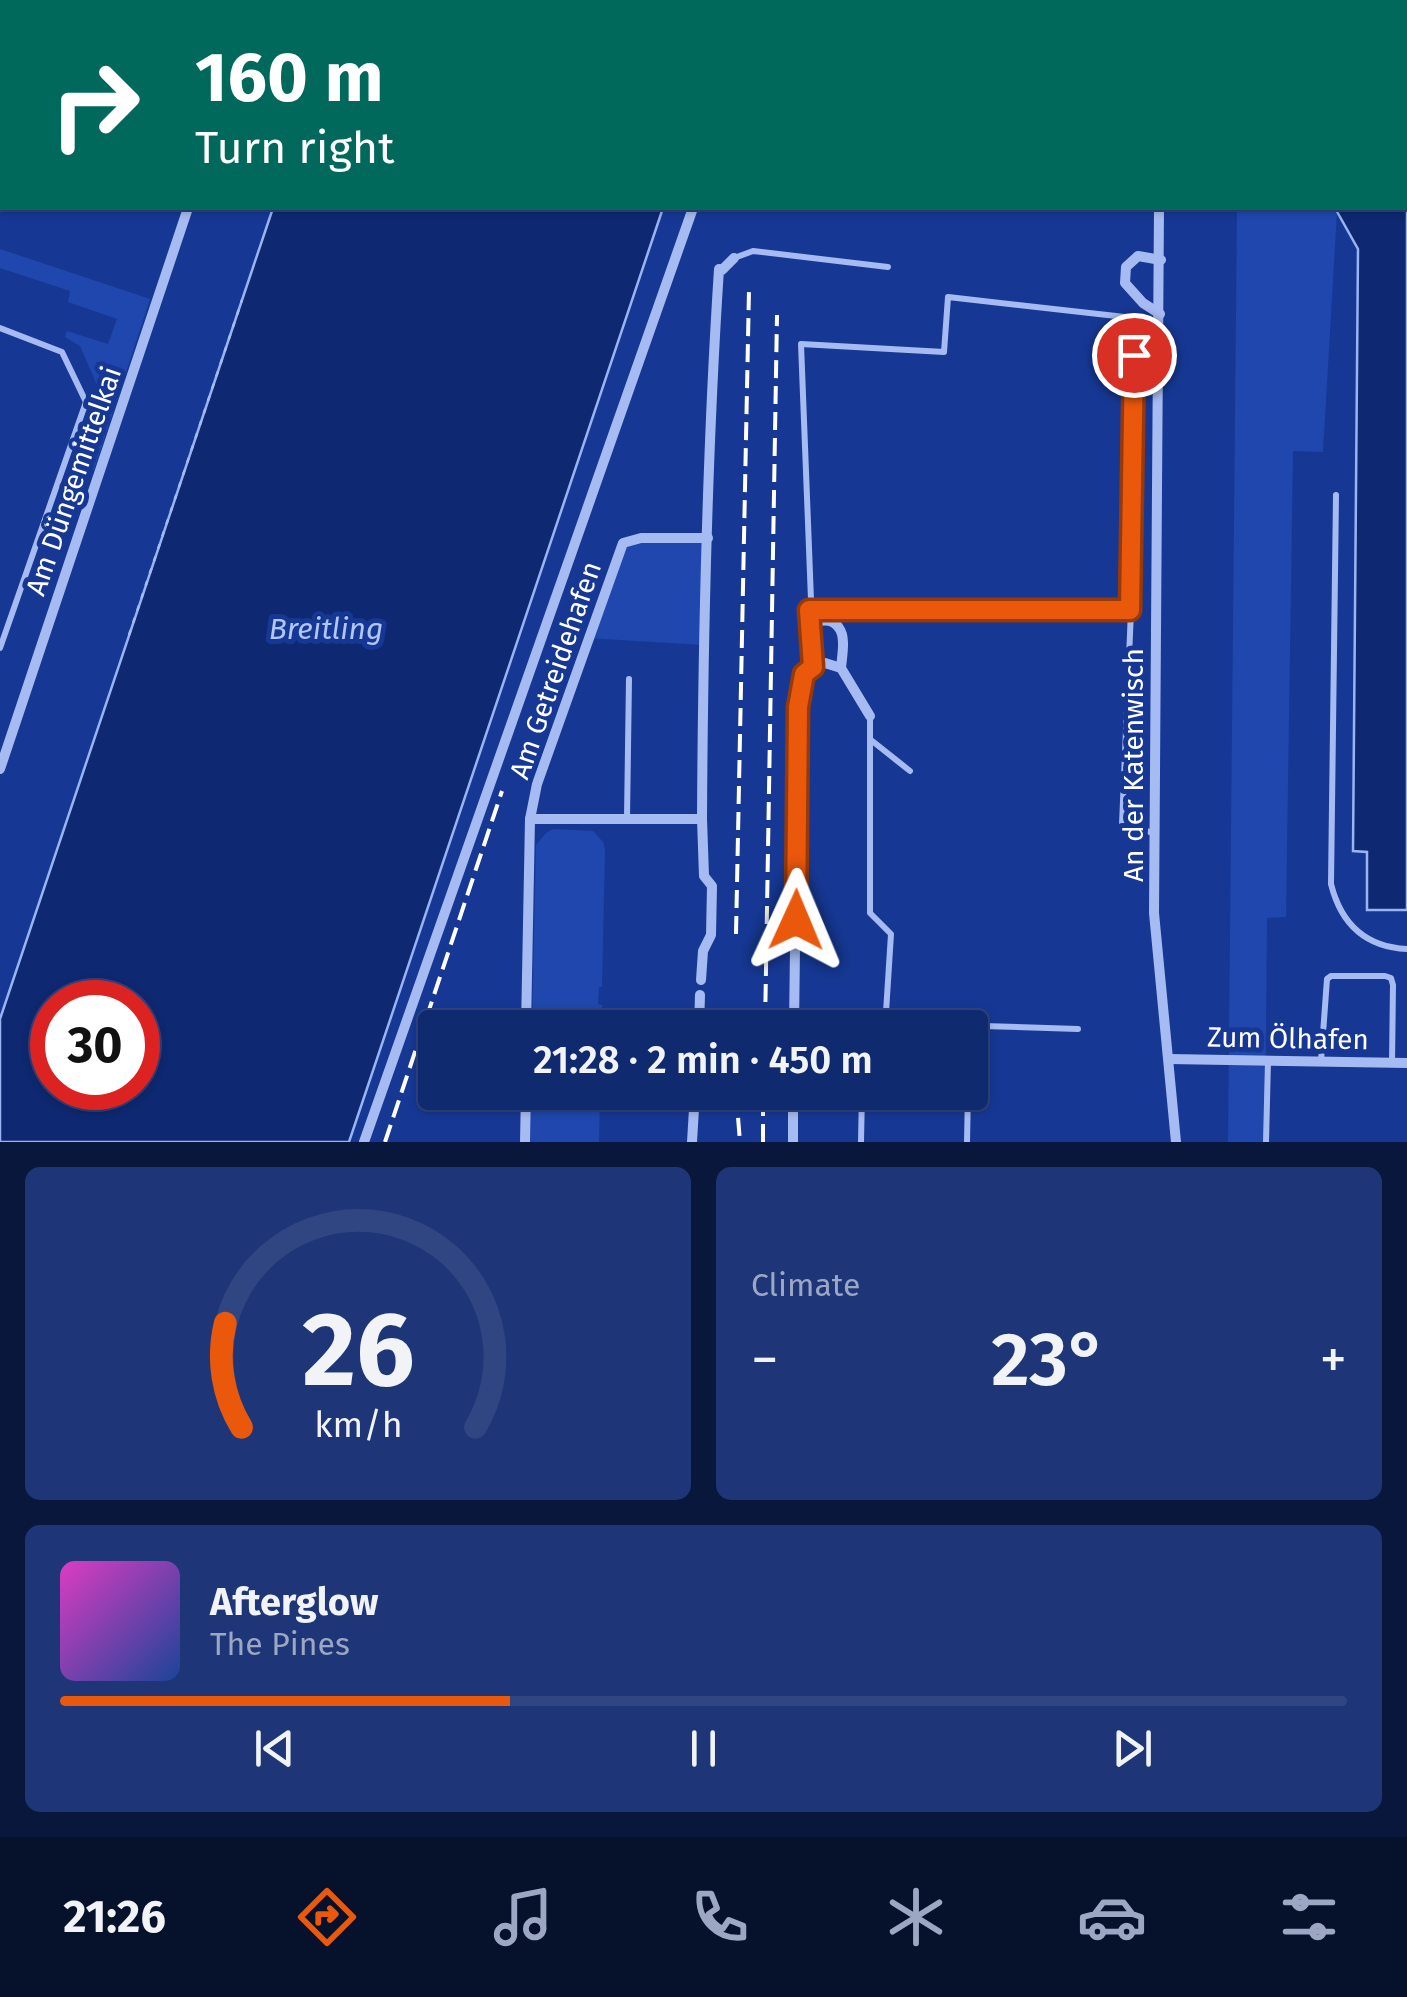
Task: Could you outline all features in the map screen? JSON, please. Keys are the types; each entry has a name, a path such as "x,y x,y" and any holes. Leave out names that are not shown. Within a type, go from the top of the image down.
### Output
{"street":[{"name":"Am Düngemittelkai","path":"0,769 187,210"},
{"path":"364,1142 692,210"},
{"name":"An der Katenwisch","path":"1159,210 1154,913 1176,1142"},
{"path":"1160,314 1143,303 1125,283 1126,266 1138,256 1161,260"},
{"path":"701,980 702,951 712,935 712,886 704,876 702,819 712,379 719,269 734,258"},
{"name":"Am Getreidehafen","path":"526,1010 530,819 537,784 622,544 641,538 708,538"},
{"path":"813,667 808,634 812,626 819,620 838,626 843,636 842,668 870,716"},
{"path":"794,1010 798,707 804,674 825,663 842,668"},
{"name":"Am Getreidehafen","path":"530,819 702,819"},
{"path":"700,995 700,1010"},
{"name":"Zum Ölhafen","path":"1169,1059 1407,1063"},
{"path":"525,1142 526,1110"},
{"path":"692,1142 695,1110"},
{"path":"792,1142 793,1110"}],"lane":[{"path":"734,258 753,252 888,267"},
{"path":"812,626 801,344 944,352 948,297 1134,318 1122,825 1154,833"},
{"path":"0,328 62,352 86,402 0,648"},
{"path":"1336,495 1331,884 1342,912 1368,940 1386,948 1407,949"},
{"path":"809,610 1130,610"},
{"path":"627,818 629,678"},
{"path":"870,716 870,913 892,934 886,1010"},
{"path":"870,740 910,771"},
{"path":"1321,1062 1327,978 1385,976 1394,985 1392,1063"},
{"path":"988,1026 1078,1029"},
{"path":"1266,1142 1268,1061"},
{"path":"861,1142 862,1110"},
{"path":"966,1142 967,1110"}],"path":[{"path":"129,635 242,300"}],"shaded area":[{"path":"1237,210 1336,210 1323,452 1293,451 1286,917 1267,918 1265,1142 1228,1142"},
{"path":"0,249 150,299 94,470 84,471 106,404 98,400 100,392 80,346 65,337 67,331 108,344 117,319 68,302 70,291 0,268"},
{"path":"708,538 703,645 587,638 623,543"},
{"path":"553,829 593,831 603,842 602,987 598,1004 602,1010 532,1010 536,845"},
{"path":"531,1110 600,1110 599,1142 530,1142"}],"water":[{"name":"Breitling","path":"272,210 662,210 349,1142 0,1142 0,1019"},
{"path":"1336,210 1407,210 1407,910 1367,910 1367,852 1353,851 1358,249"}],"railway":[{"path":"736,934 749,290"},
{"path":"765,1010 777,315"},
{"path":"385,1142 502,791"},
{"path":"737,1110 740,1142"},
{"path":"763,1110 763,1142"}],"route":[{"path":"796,920 798,707 804,674 813,667 809,610 1130,610 1134,355"}]}
